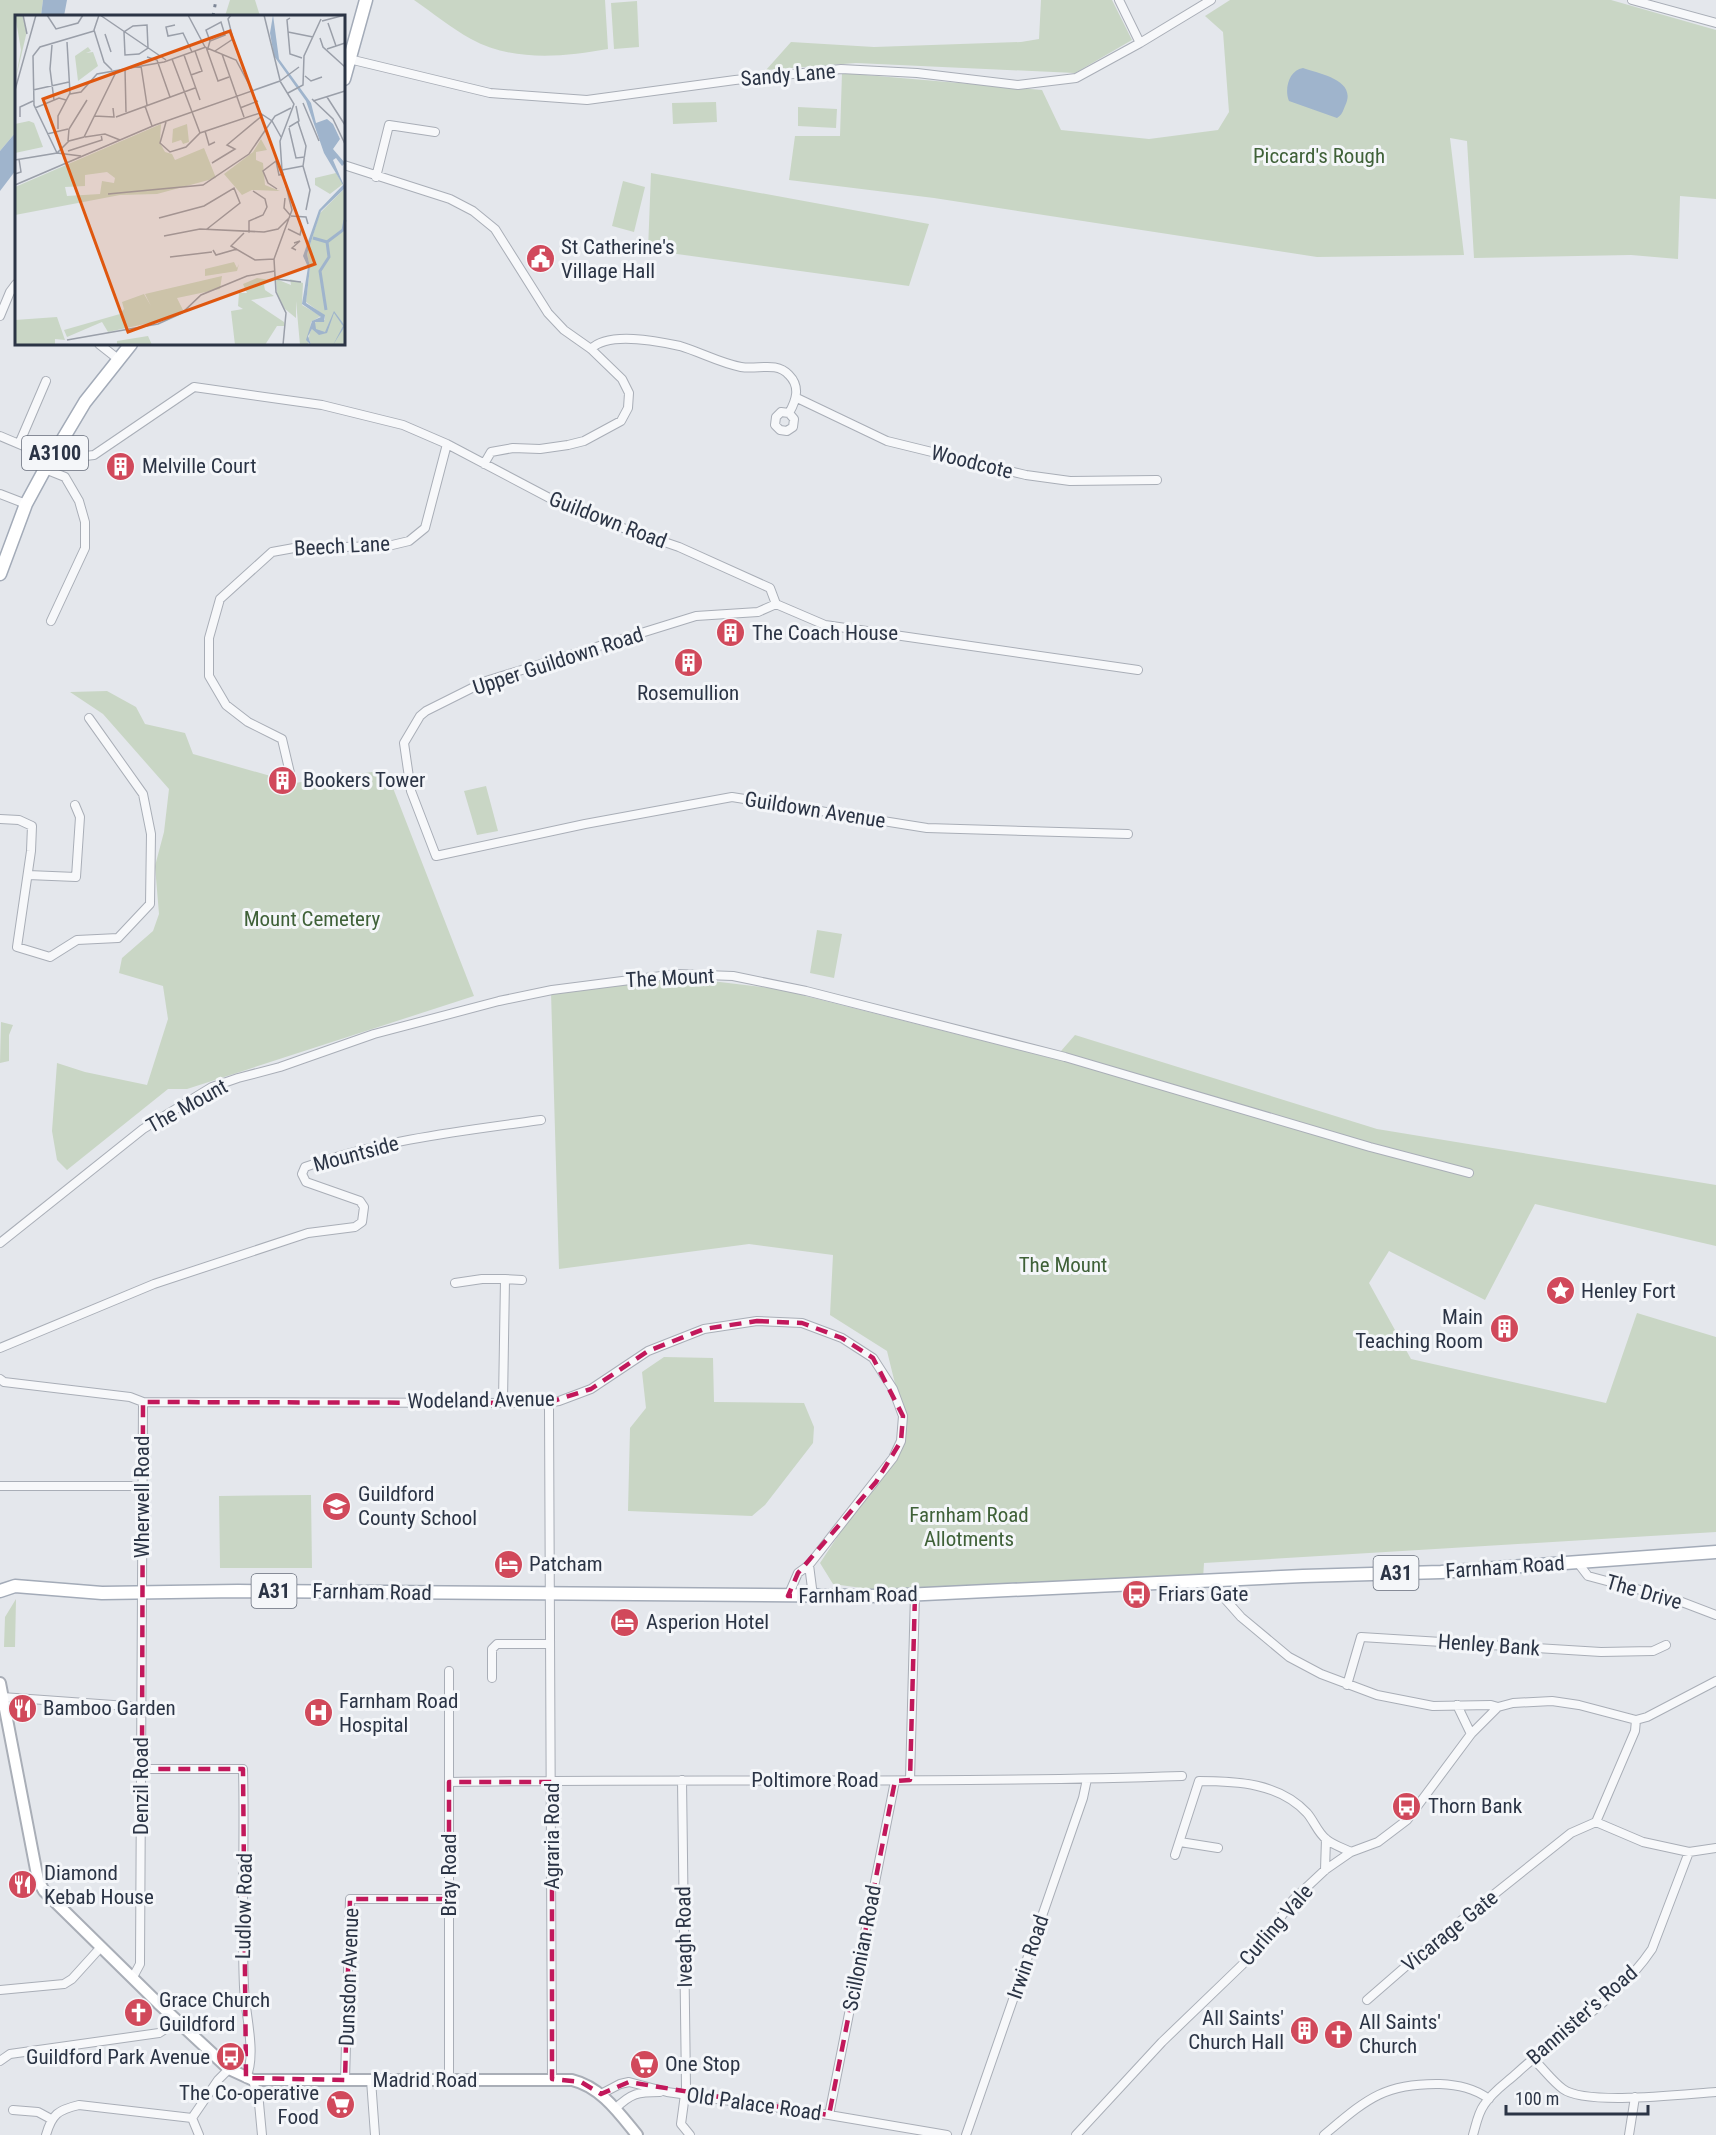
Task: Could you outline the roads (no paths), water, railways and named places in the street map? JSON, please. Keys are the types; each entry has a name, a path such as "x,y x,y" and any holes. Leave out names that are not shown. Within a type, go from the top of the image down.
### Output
{"main road":[{"path":"345,75 366,0"},
{"name":"A3100","path":"0,574 26,504 51,459 85,402 130,345"},
{"name":"Farnham Road","path":"0,1591 11,1586 27,1586 102,1593 199,1591 883,1596 1441,1572 1716,1552"}],"street":[{"path":"1119,0 1140,43"},
{"name":"Sandy Lane","path":"349,59 489,93 587,100 735,80 841,69 917,73 1018,85 1076,78 1211,0"},
{"path":"1632,0 1716,23"},
{"path":"376,177 388,125 435,132"},
{"path":"345,165 450,199 472,211 495,229 548,313 564,330 591,349 621,379 630,393 621,421 584,441 568,446 540,449 513,448 491,452 483,464"},
{"path":"0,316 15,285"},
{"path":"591,349 597,343 607,339 642,340 680,346 741,367 778,367 790,376 796,387 797,398 789,413"},
{"path":"100,345 118,358"},
{"path":"20,444 46,381"},
{"name":"Guildown Road","path":"51,459 94,455 194,387 322,405 403,425 447,444 576,512 679,548 770,588 776,604 825,625 1138,670"},
{"name":"Woodcote","path":"797,398 887,441 1026,476 1070,481 1157,480"},
{"path":"0,436 51,459 80,501 85,522 85,548 51,621"},
{"name":"Beech Lane","path":"290,773 282,739 248,722 226,705 209,676 208,638 220,599 272,552 294,548 388,546 409,541 425,528 447,444"},
{"path":"0,494 26,504"},
{"name":"Upper Guildown Road","path":"436,856 411,791 404,743 420,716 426,711 486,681 696,616 758,612 776,604"},
{"path":"0,819 20,820 32,826 28,874 17,947 50,957 77,940 118,938 150,904 151,834 143,794 89,718"},
{"name":"Guildown Avenue","path":"436,856 585,824 732,797 927,828 1128,834"},
{"path":"28,874 76,877 80,817 75,805"},
{"name":"The Mount","path":"0,1243 143,1129 212,1087 280,1067 374,1034 499,1001 552,990 677,974 733,976 818,993 1065,1057 1370,1147 1470,1173"},
{"name":"Mountside","path":"0,1348 154,1284 308,1233 355,1227 362,1222 364,1207 360,1201 306,1182 302,1174 305,1167 343,1154 424,1137 541,1120"},
{"path":"454,1283 482,1278 522,1280"},
{"path":"503,1401 505,1279"},
{"name":"Wodeland Avenue","path":"0,1379 4,1382 129,1397 143,1402 503,1401 547,1403 591,1389 648,1351 704,1329 757,1321 802,1323 842,1338 873,1358 893,1389 903,1416 901,1441 893,1458 809,1565 798,1573 788,1596"},
{"name":"Wherwell Road","path":"141,1593 143,1402"},
{"name":"Agraria Road","path":"547,1403 549,1409 549,1644 552,1782 552,2079"},
{"path":"0,1486 143,1486"},
{"name":"The Drive","path":"1578,1563 1588,1576 1674,1599 1716,1615"},
{"path":"809,1565 813,1596"},
{"path":"1215,1580 1218,1591 1241,1617 1289,1657 1321,1674 1377,1695 1433,1706 1498,1707 1529,1701 1552,1701 1579,1705 1636,1720 1647,1717 1716,1681"},
{"name":"Denzil Road","path":"133,1977 140,1964 141,1593"},
{"path":"910,1780 915,1594"},
{"name":"Henley Bank","path":"1347,1685 1361,1637 1601,1652 1653,1651 1666,1645"},
{"path":"492,1678 492,1648 497,1644 549,1644"},
{"name":"Bray Road","path":"449,1671 449,2080"},
{"path":"0,1683 40,1886 58,1906 229,2068 250,2079"},
{"path":"2,1696 141,1707"},
{"path":"1457,1705 1471,1734"},
{"name":"Curling Vale","path":"1076,2135 1162,2042 1242,1965 1266,1938 1293,1900 1325,1870 1351,1852 1378,1842 1407,1820 1471,1734 1498,1707"},
{"path":"1636,1720 1635,1731 1596,1822 1643,1842 1689,1852 1716,1848"},
{"name":"Ludlow Road","path":"142,1769 243,1769 244,1988 250,2057 249,2071 259,2103 262,2135"},
{"name":"Poltimore Road","path":"448,1782 895,1781 1182,1776"},
{"name":"Irwin Road","path":"966,2135 1083,1798 1087,1779"},
{"name":"Iveagh Road","path":"682,1780 685,2094 681,2124 690,2135"},
{"name":"Scillonian Road","path":"829,2115 895,1781"},
{"path":"1175,1855 1199,1781 1251,1784 1288,1797 1307,1812 1326,1839 1351,1852"},
{"name":"Vicarage Gate","path":"1367,2000 1428,1947 1571,1833 1596,1822"},
{"path":"1325,1870 1326,1839"},
{"path":"1180,1842 1218,1848"},
{"name":"Bannister's Road","path":"1473,2135 1480,2113 1489,2099 1617,1989 1645,1959 1652,1949 1689,1852"},
{"name":"Dunsdon Avenue","path":"345,2080 350,1899 449,1899"},
{"path":"0,1990 64,1984 72,1979 101,1947"},
{"path":"0,2061 10,2054 152,2034 178,2021"},
{"path":"1533,2059 1563,2089 1584,2097 1635,2097 1716,2092"},
{"path":"192,2118 229,2068"},
{"name":"Madrid Road","path":"250,2079 552,2079 581,2082 601,2094"},
{"path":"371,2080 375,2135"},
{"name":"Old Palace Road","path":"601,2094 610,2088 629,2082 667,2092 829,2115 947,2135"},
{"path":"1324,2135 1368,2100 1385,2091 1408,2085 1445,2084 1473,2090 1489,2099"},
{"name":"Old Palace Road","path":"615,2109 635,2094 667,2092"},
{"path":"601,2094 637,2135"},
{"path":"1629,2135 1635,2097"},
{"path":"46,2135 51,2119 63,2109 79,2105 192,2118"},
{"path":"13,2110 38,2112 51,2119"},
{"path":"192,2118 199,2135"}],"water":[{"path":"43,0 67,0 64,15 41,15"},
{"path":"1303,68 1342,84 1348,97 1339,117 1289,101 1287,91 1291,76"},
{"path":"15,133 15,171 0,191 0,151"}],"railway":[{"path":"213,15 216,0"}],"place":[{"name":"St Catherine's Village Hall","path":"540,259"},
{"name":"Melville Court","path":"121,466"},
{"name":"The Coach House","path":"731,633"},
{"name":"Rosemullion","path":"688,662"},
{"name":"Bookers Tower","path":"282,780"},
{"name":"Henley Fort","path":"1560,1291"},
{"name":"Main Teaching Room","path":"1504,1329"},
{"name":"Guildford County School","path":"337,1506"},
{"name":"Patcham","path":"508,1564"},
{"name":"Friars Gate","path":"1137,1594"},
{"name":"Asperion Hotel","path":"625,1622"},
{"name":"Bamboo Garden","path":"22,1708"},
{"name":"Farnham Road Hospital","path":"318,1713"},
{"name":"Thorn Bank","path":"1407,1806"},
{"name":"Diamond Kebab House","path":"23,1885"},
{"name":"Grace Church Guildford","path":"138,2012"},
{"name":"All Saints' Church Hall","path":"1305,2030"},
{"name":"All Saints' Church","path":"1338,2034"},
{"name":"Guildford Park Avenue","path":"231,2057"},
{"name":"One Stop","path":"644,2064"},
{"name":"The Co-operative Food","path":"340,2105"}],"park label":[{"name":"Piccard's Rough","path":"1319,156"},
{"name":"Mount Cemetery","path":"312,919"},
{"name":"Farnham Road Allotments","path":"969,1527"}]}
